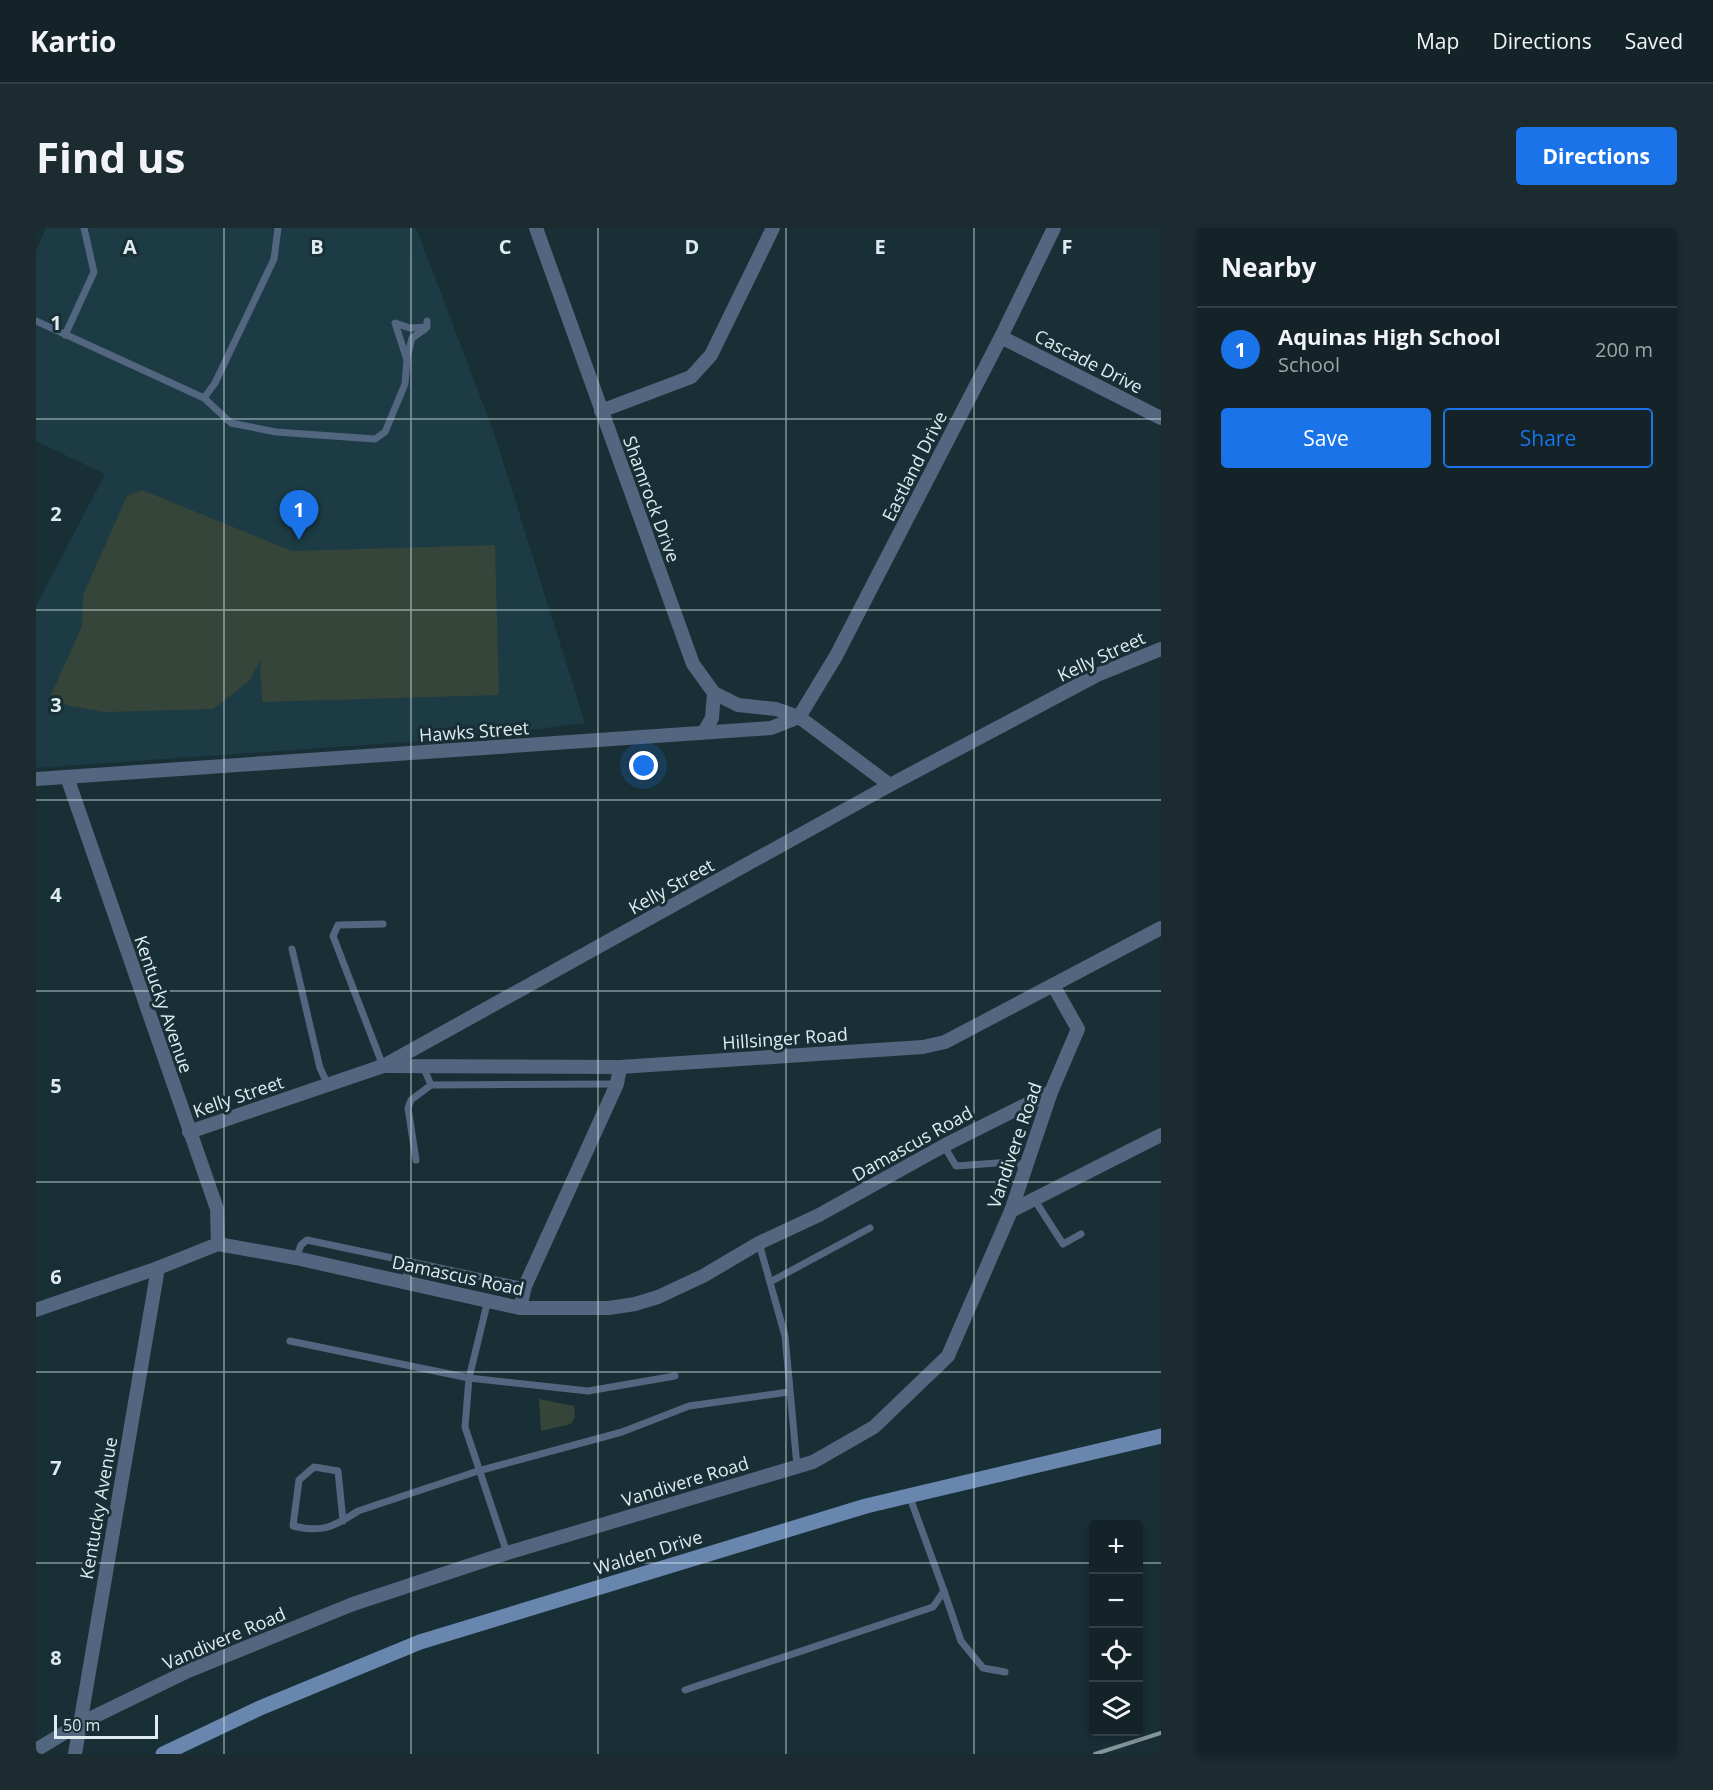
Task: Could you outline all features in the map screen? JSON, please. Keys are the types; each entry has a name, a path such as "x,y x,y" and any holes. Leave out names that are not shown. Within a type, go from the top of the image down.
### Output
{"street":[{"name":"Shamrock Drive","path":"537,228 693,664 714,693 738,705 776,709 799,717"},
{"path":"601,411 691,377 711,355 773,228"},
{"name":"Eastland Drive","path":"799,717 836,656 1001,337 1054,228"},
{"name":"Cascade Drive","path":"1001,337 1161,418"},
{"name":"Kelly Street","path":"189,1132 383,1066 890,785 1096,675 1161,649"},
{"path":"704,732 712,718 714,693"},
{"path":"799,717 890,785"},
{"name":"Hawks Street","path":"36,779 771,728 799,717"},
{"name":"Kentucky Avenue","path":"67,777 217,1209 218,1244"},
{"name":"Hillsinger Road","path":"383,1066 620,1067 923,1047 945,1042 1161,928"},
{"name":"Vandivere Road","path":"36,1750 79,1725 188,1671 353,1604 507,1553 813,1462 874,1427 948,1356 1011,1211 1051,1092 1078,1029 1053,985"},
{"path":"520,1308 525,1286 617,1084 620,1067"},
{"name":"Damascus Road","path":"218,1244 296,1257 520,1308 609,1308 635,1304 658,1297 703,1276 759,1243 819,1215 944,1146 1051,1092"},
{"path":"1011,1211 1161,1135"},
{"path":"36,1310 158,1268 218,1244"},
{"name":"Kentucky Avenue","path":"75,1754 158,1268"},
{"name":"Walden Drive","path":"163,1754 260,1707 420,1642 866,1506 1161,1436"}],"lane":[{"path":"65,335 94,272 84,228"},
{"path":"204,398 215,382 274,259 278,228"},
{"path":"36,321 204,398 231,423 276,432 375,439 385,432 405,384 412,338 427,324 410,328 395,323 407,360"},
{"path":"383,924 338,925 333,936 383,1066"},
{"path":"292,949 320,1068 328,1085"},
{"path":"423,1066 431,1085"},
{"path":"416,1160 408,1108 411,1100 431,1085 617,1084"},
{"path":"944,1146 956,1167 1011,1162 1026,1166"},
{"path":"1034,1199 1063,1244 1081,1234"},
{"path":"770,1282 870,1228"},
{"path":"296,1257 301,1245 307,1240 525,1286"},
{"path":"759,1243 785,1336 797,1466"},
{"path":"405,1281 410,1262"},
{"path":"488,1300 469,1378 465,1427 507,1553"},
{"path":"290,1341 469,1378 588,1391 675,1376"},
{"path":"343,1521 338,1471 314,1467 299,1480 292,1526 307,1529 334,1527 343,1521 358,1511 478,1471 622,1432 689,1406 789,1392"},
{"path":"909,1495 961,1641 983,1668 1005,1672"},
{"path":"685,1690 933,1607 944,1591"}],"shaded area":[{"path":"46,228 416,228 494,433 585,723 465,738 36,768 36,606 105,474 36,441 36,251"}],"green space":[{"path":"142,490 292,551 495,545 499,695 262,702 260,661 249,681 213,709 105,712 70,706 49,699 82,626 83,595 127,496"},
{"path":"539,1399 574,1406 575,1417 571,1424 541,1431"}],"railway":[{"path":"1095,1754 1161,1733"}],"place":[{"name":"Aquinas High School","path":"299,540"}]}
